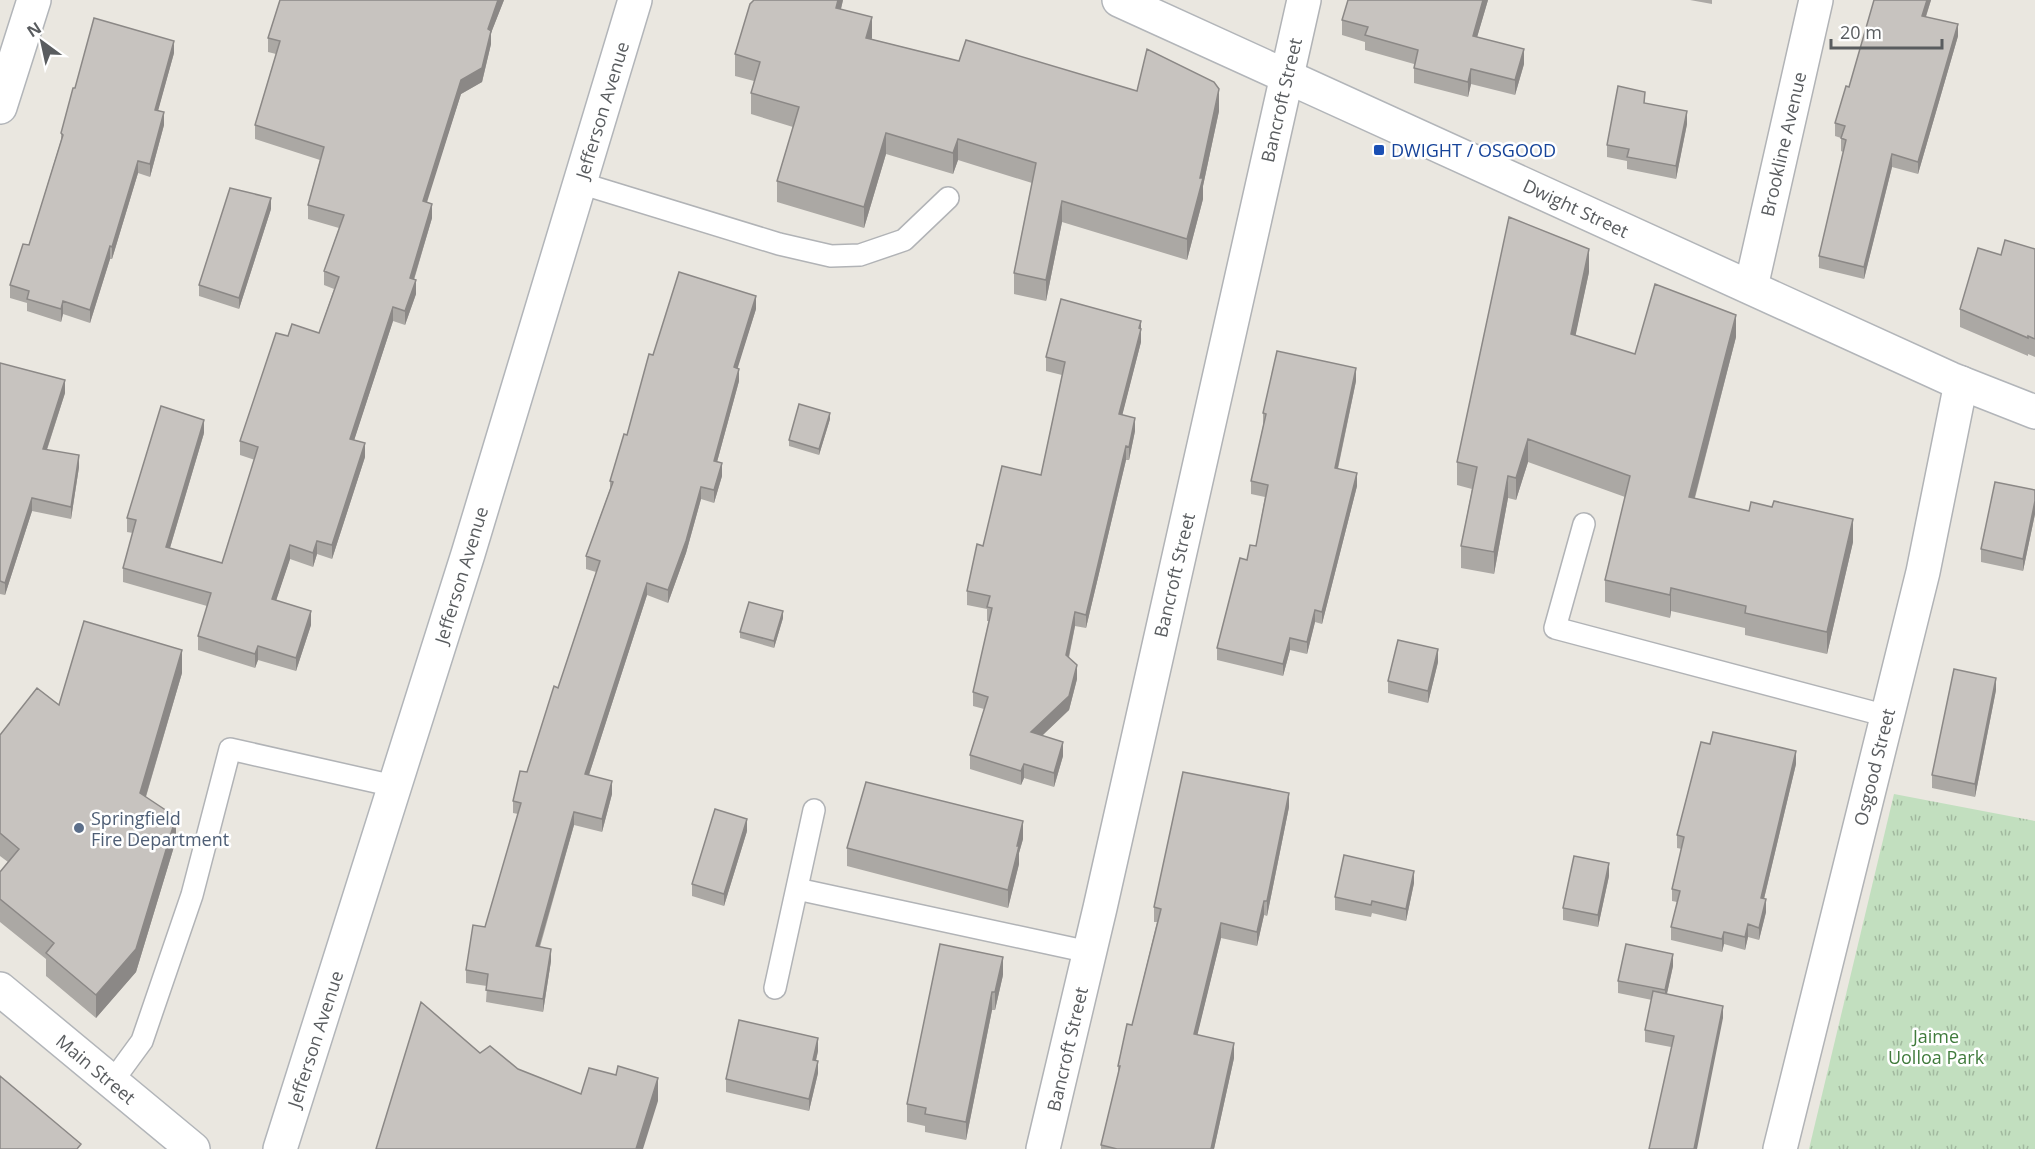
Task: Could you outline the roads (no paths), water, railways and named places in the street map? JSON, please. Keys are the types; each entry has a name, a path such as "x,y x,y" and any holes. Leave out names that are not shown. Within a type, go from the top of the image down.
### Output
{"street":[{"path":"0,106 34,0"},
{"name":"Jefferson Avenue","path":"280,1149 468,554 635,0"},
{"name":"Dwight Street","path":"1119,0 1961,383 2035,412"},
{"name":"Bancroft Street","path":"1043,1149 1304,0"},
{"name":"Brookline Avenue","path":"1751,287 1816,0"},
{"name":"Osgood Street","path":"1780,1149 1923,572 1961,383"},
{"name":"Main Street","path":"0,989 112,1082 180,1145"}],"lane":[{"path":"580,183 779,244 831,256 860,255 904,240 948,198"},
{"path":"1584,524 1556,628 1887,716"},
{"path":"112,1082 142,1041 192,895 230,749 394,786"},
{"path":"775,988 814,810"},
{"path":"797,889 1089,952"}],"place":[{"name":"DWIGHT / OSGOOD","path":"1379,150"},
{"name":"Springfield Fire Department","path":"79,828"}],"park label":[{"name":"Jaime Uolloa Park","path":"1936,1046"}]}
